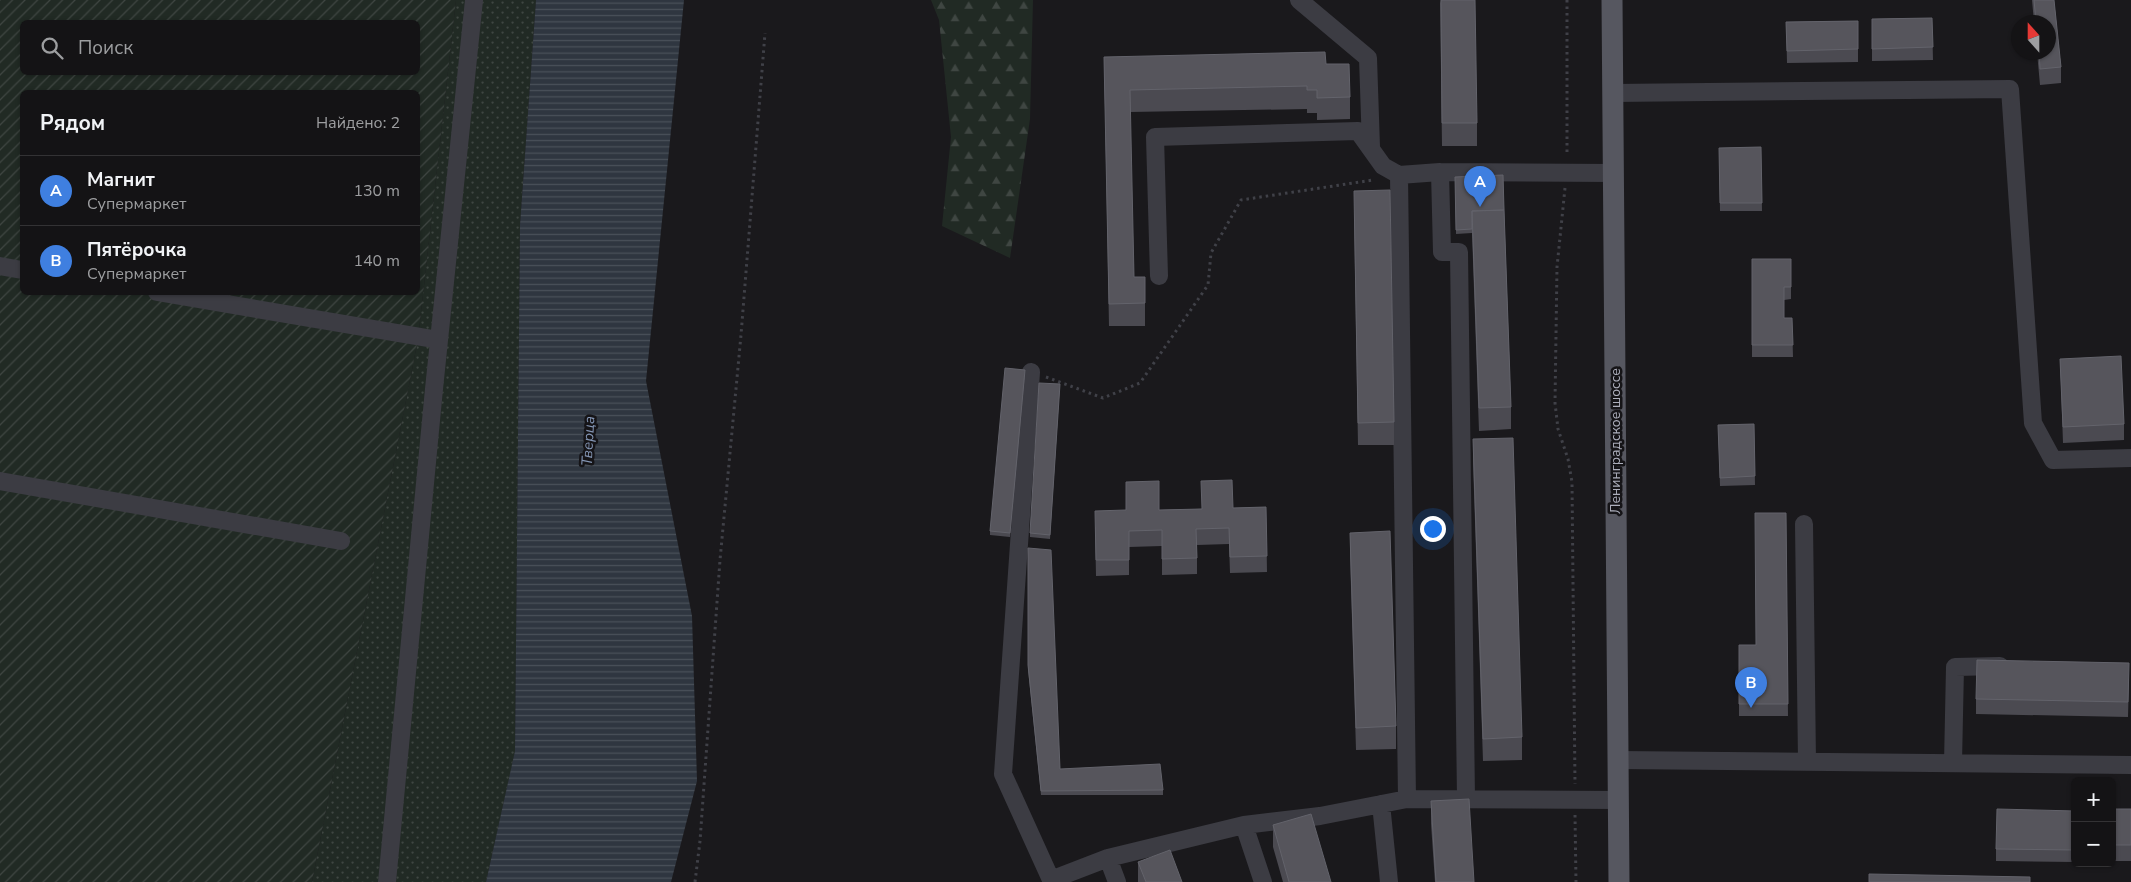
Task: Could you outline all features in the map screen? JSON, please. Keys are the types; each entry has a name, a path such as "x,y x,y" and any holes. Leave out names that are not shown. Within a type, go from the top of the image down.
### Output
{"main road":[{"name":"Ленинградское шоссе","path":"1612,0 1619,882"}],"street":[{"path":"387,882 474,0"},
{"path":"1299,0 1368,58 1371,147"},
{"path":"1613,93 2010,88 2034,423 2053,460 2131,458"},
{"path":"1159,276 1155,137 1358,130 1384,166 1400,176 1440,172 1613,172"},
{"path":"1440,172 1442,252 1459,252 1466,799"},
{"path":"1400,176 1407,799"},
{"path":"0,266 20,270"},
{"path":"175,295 439,340"},
{"path":"1031,372 1003,774 1052,881 1108,858 1244,825 1320,816 1407,799 1618,800"},
{"path":"0,481 341,541"},
{"path":"1804,524 1806,762"},
{"path":"1953,763 1955,667 2013,666"},
{"path":"1618,760 2131,765"},
{"path":"1382,804 1389,882"},
{"path":"1244,825 1263,882"},
{"path":"1108,858 1117,882"}],"path":[{"path":"1567,0 1567,172 1557,268 1555,403 1558,429 1568,459 1572,482 1576,882"},
{"path":"695,882 700,841 720,560 741,335 765,33"},
{"path":"1031,372 1103,398 1140,383 1208,285 1211,253 1242,200 1400,176"}],"green space":[{"path":"0,0 456,0 418,339 312,882 0,882"},
{"path":"456,0 536,0 520,225 515,752 486,882 312,882 418,339"},
{"path":"931,0 1033,0 1030,119 1010,258 942,226 951,137 939,20"}],"water":[{"name":"Тверца","path":"536,0 684,0 646,381 692,616 697,781 671,882 486,882 515,751 520,225"}],"building":[{"path":"1441,0 1475,0 1477,123 1442,123"},
{"path":"2034,0 2054,0 2056,15 2035,15"},
{"path":"1932,18 1933,47 1872,49 1872,19"},
{"path":"2056,19 2061,67 2040,69 2039,60 2056,60"},
{"path":"1858,21 1858,49 1787,51 1786,22"},
{"path":"1325,52 1326,64 1349,64 1350,97 1317,98 1317,90 1307,90 1307,86 1130,90 1134,277 1145,277 1145,303 1109,304 1104,57"},
{"path":"1761,147 1762,203 1720,203 1719,148"},
{"path":"1503,175 1504,210 1472,211 1472,229 1456,230 1455,177"},
{"path":"1390,190 1394,422 1358,423 1354,191"},
{"path":"1504,210 1511,407 1479,408 1472,211"},
{"path":"1752,259 1791,259 1791,287 1784,287 1784,318 1792,318 1793,345 1752,345"},
{"path":"2121,356 2124,424 2063,427 2060,359"},
{"path":"1005,368 1025,370 1010,533 990,531"},
{"path":"1039,383 1060,384 1050,535 1030,533"},
{"path":"1754,424 1755,476 1720,478 1718,425"},
{"path":"1513,438 1522,737 1483,739 1473,439"},
{"path":"1232,480 1233,508 1266,507 1267,556 1230,557 1229,528 1196,529 1197,558 1162,559 1162,530 1129,531 1129,560 1096,560 1095,511 1126,510 1126,482 1159,481 1159,510 1202,509 1201,481"},
{"path":"1755,513 1786,513 1788,704 1739,704 1739,645 1756,645"},
{"path":"1390,531 1396,726 1356,728 1350,533"},
{"path":"1028,548 1051,550 1060,769 1160,764 1163,790 1041,791 1028,665"},
{"path":"1977,660 2129,663 2128,702 1976,699"},
{"path":"1469,799 1474,882 1436,882 1431,801"},
{"path":"1997,809 2071,811 2071,850 1996,849"},
{"path":"2116,809 2131,809 2131,845 2116,845"},
{"path":"1311,814 1331,882 1289,882 1273,825"},
{"path":"1170,850 1182,882 1146,882 1138,862"},
{"path":"1869,874 2030,877 2030,882 1869,882"}],"place":[{"name":"Магнит","path":"1480,207"},
{"name":"Пятёрочка","path":"1751,708"}]}
